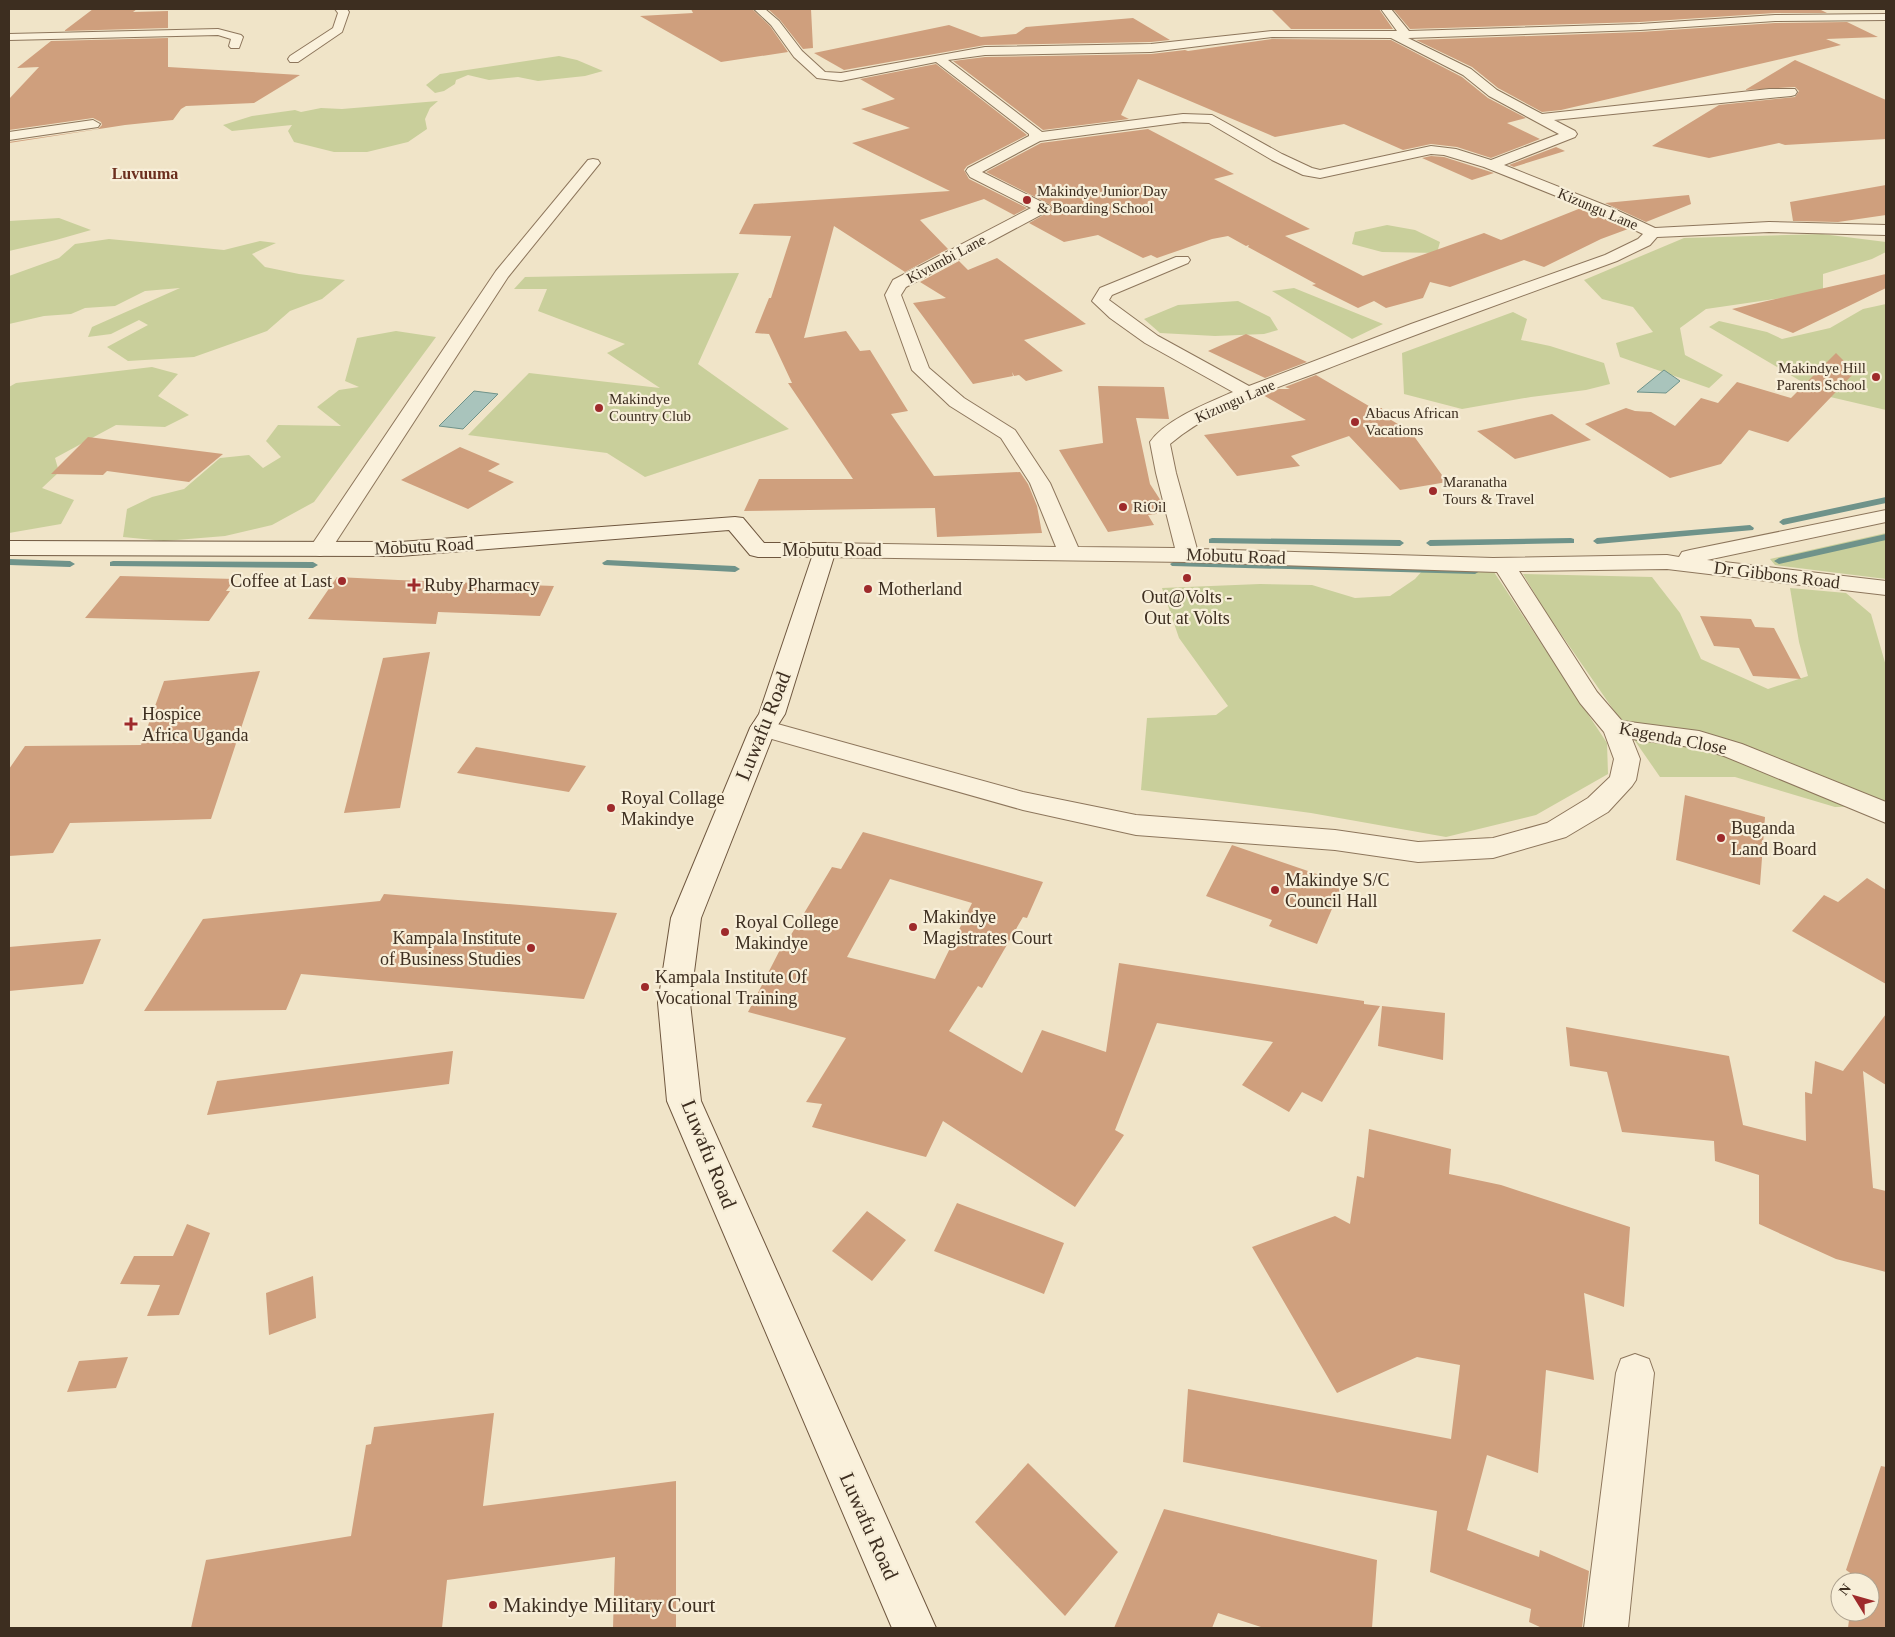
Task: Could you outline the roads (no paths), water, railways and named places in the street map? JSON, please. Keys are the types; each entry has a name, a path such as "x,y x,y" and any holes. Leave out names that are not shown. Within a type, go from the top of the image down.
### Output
{"street":[{"path":"294,59 338,30 344,12 340,9"},
{"path":"759,9 775,23 798,54 812,64 821,75 841,77 938,58 1008,50 1151,48 1272,34 1400,35 1542,28 1640,27 1775,18 1886,17"},
{"path":"1386,9 1400,35 1467,72 1493,93 1570,134 1490,165"},
{"path":"1841,9 1863,17"},
{"path":"9,37 218,32 237,37 235,46"},
{"path":"938,58 1035,132 1036,137"},
{"path":"1540,118 1790,92"},
{"name":"Kizungu Lane","path":"1036,137 1183,118 1212,119 1277,157 1308,172 1320,174 1431,150 1458,153 1627,219 1652,233 1644,242 1611,258 1391,337 1248,394 1171,431 1160,442 1166,473 1188,554"},
{"path":"9,136 93,124"},
{"name":"Kivumbi Lane","path":"1036,137 1032,141 973,171 975,174 1043,208 899,284 893,295 921,370 957,402 1008,434 1040,483 1070,553"},
{"path":"320,549 502,274 593,163"},
{"path":"1652,233 1725,227 1843,227 1886,230"},
{"path":"1182,260 1106,292 1100,302 1116,316 1209,373 1248,394"},
{"path":"1667,562 1886,516"},
{"name":"Mobutu Road","path":"9,548 400,549 735,524 758,550 1188,554 1504,565 1667,562"},
{"name":"Luwafu Road","path":"825,550 772,714 763,728 686,918 674,1003 684,1101 914,1628"},
{"name":"Dr Gibbons Road","path":"1667,562 1886,588"},
{"name":"Kagenda Close","path":"1504,565 1604,720 1615,728 1698,740 1733,750 1886,813"},
{"path":"763,728 1023,801 1136,825 1335,840 1418,852 1493,848 1556,830 1598,805 1623,780 1627,759 1615,728"},
{"path":"1606,1628 1635,1373"}],"water":[{"path":"1664,370 1680,381 1666,393 1637,392"},
{"path":"474,391 498,394 463,429 439,426"}],"waterway":[{"path":"1783,522 1886,500"},
{"path":"1597,541 1750,528"},
{"path":"1779,561 1886,537"},
{"path":"1212,541 1400,543"},
{"path":"1430,543 1571,541"},
{"path":"9,562 70,564"},
{"path":"607,563 735,569"},
{"path":"113,564 313,565"},
{"path":"1175,564 1475,571"}],"place":[{"name":"Makindye Junior Day & Boarding School","path":"1027,200"},
{"name":"Makindye Hill Parents School","path":"1876,377"},
{"name":"Makindye Country Club","path":"599,408"},
{"name":"Abacus African Vacations","path":"1355,422"},
{"name":"Maranatha Tours & Travel","path":"1433,491"},
{"name":"RiOil","path":"1123,507"},
{"name":"Out@Volts - Out at Volts","path":"1187,578"},
{"name":"Coffee at Last","path":"342,581"},
{"name":"Ruby Pharmacy","path":"414,585"},
{"name":"Motherland","path":"868,589"},
{"name":"Hospice Africa Uganda","path":"131,724"},
{"name":"Royal Collage Makindye","path":"611,808"},
{"name":"Buganda Land Board","path":"1721,838"},
{"name":"Makindye S/C Council Hall","path":"1275,890"},
{"name":"Makindye Magistrates Court","path":"913,927"},
{"name":"Royal College Makindye","path":"725,932"},
{"name":"Kampala Institute of Business Studies","path":"531,948"},
{"name":"Kampala Institute Of Vocational Training","path":"645,987"},
{"name":"Makindye Military Court","path":"493,1605"}],"district":[{"name":"Luvuuma","path":"145,173"}]}
